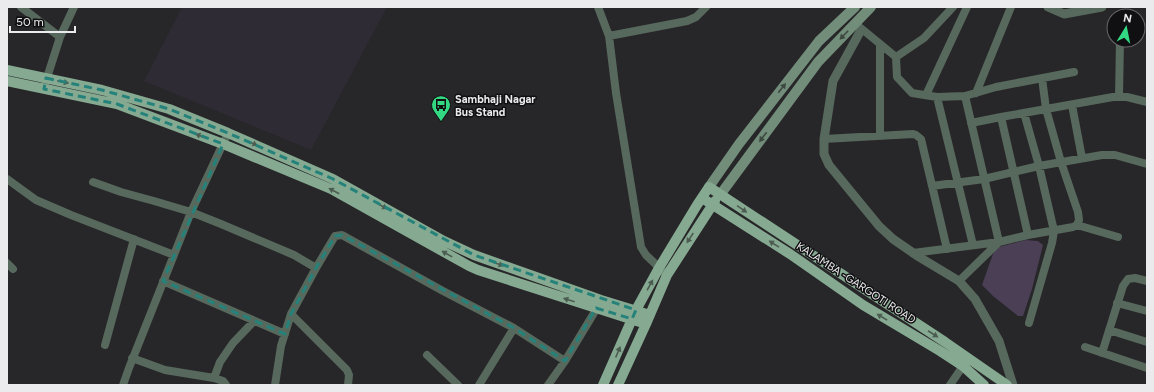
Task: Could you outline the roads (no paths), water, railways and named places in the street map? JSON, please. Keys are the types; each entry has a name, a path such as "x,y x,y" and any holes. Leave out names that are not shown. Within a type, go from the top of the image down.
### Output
{"main road":[{"path":"618,385 648,319 663,272 702,198 739,144 819,41 855,7"},
{"path":"603,385 634,315 663,272 818,62 858,27 866,8"},
{"path":"7,70 119,94 169,109 333,179 444,241 474,255 599,304"},
{"path":"7,81 117,104 223,144 331,189 473,268 648,319"},
{"path":"709,187 945,342 1007,385"},
{"name":"KALAMBA -GARGOTI ROAD","path":"702,198 790,254 863,305 963,366 984,385"}],"street":[{"path":"21,7 60,37"},
{"path":"44,89 46,78 60,37 74,7"},
{"path":"598,7 609,36 616,93 641,247 646,255 663,272"},
{"path":"609,36 687,22 696,17 706,7"},
{"path":"896,57 924,38 953,7"},
{"path":"926,95 967,7"},
{"path":"976,92 1011,7"},
{"path":"1051,8 1064,14 1098,7"},
{"path":"1013,385 999,341 975,299 959,281 893,239 879,226 829,165 824,154 824,139 833,82 858,27 896,57 897,77 912,93 937,97 965,96 996,87 1074,72"},
{"path":"880,44 880,136"},
{"path":"1119,97 1120,48"},
{"path":"1042,78 1046,109 1061,162 1078,212 1077,225"},
{"path":"965,96 999,242"},
{"path":"937,97 973,245"},
{"path":"971,123 1001,116 1119,97 1127,97 1147,102"},
{"path":"1072,105 1082,158"},
{"path":"1024,113 1039,166 1054,231 1052,243 1029,323"},
{"path":"1001,116 1028,235"},
{"path":"123,385 132,358 191,212 228,133"},
{"path":"824,139 913,134 919,136 921,139 947,248"},
{"path":"932,186 984,179 1039,166 1102,155 1115,156 1147,164"},
{"path":"7,179 36,200 174,255"},
{"path":"93,182 121,192 154,200 191,212 294,255 316,268"},
{"path":"913,253 999,242 1077,225 1118,237"},
{"path":"275,385 281,346 291,314 335,236 342,235 443,291 514,328 565,361"},
{"path":"105,345 134,240"},
{"path":"959,281 999,242"},
{"path":"1102,353 1123,286 1128,279 1135,278 1147,281"},
{"path":"163,281 285,334"},
{"path":"1117,303 1147,311"},
{"path":"548,385 565,361 599,304"},
{"path":"291,314 347,370 349,375 348,385"},
{"path":"214,378 220,362 233,343 254,321"},
{"path":"479,385 514,328"},
{"path":"1109,330 1147,342"},
{"path":"1084,347 1146,366"},
{"path":"427,355 458,385"},
{"path":"132,358 165,370 214,378 223,381 226,385"},
{"path":"950,385 963,366"}],"place":[{"name":"Sambhaji Nagar Bus Stand","path":"441,122"}]}
